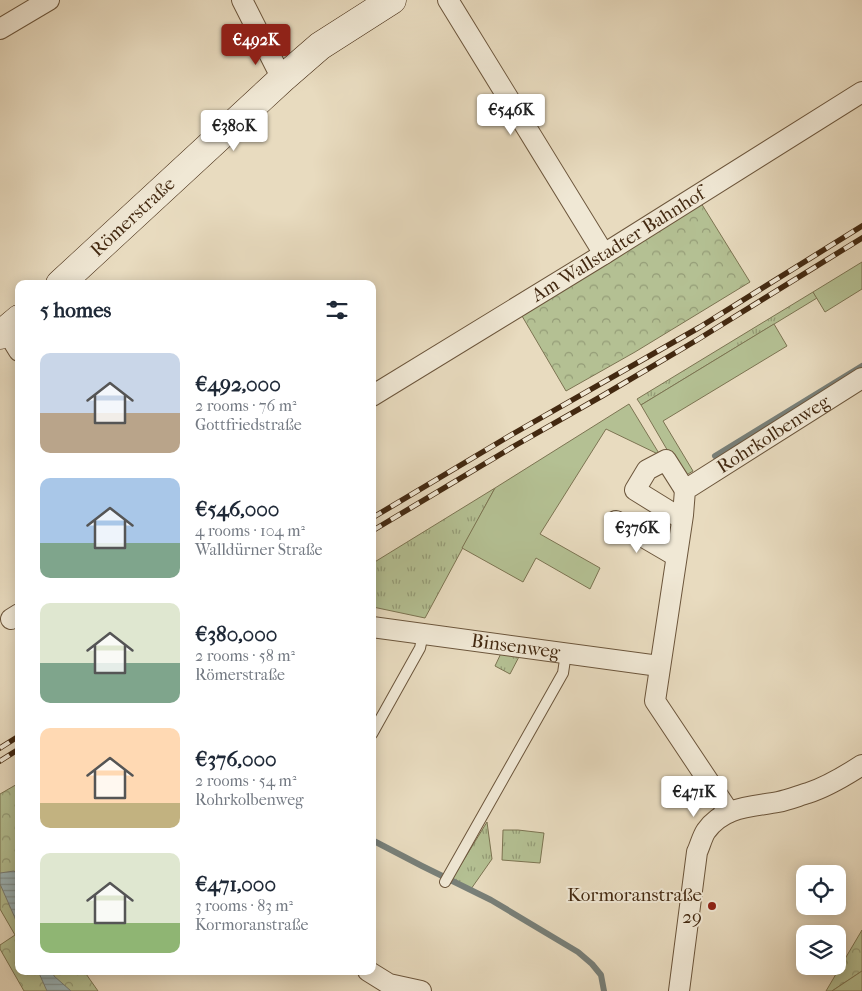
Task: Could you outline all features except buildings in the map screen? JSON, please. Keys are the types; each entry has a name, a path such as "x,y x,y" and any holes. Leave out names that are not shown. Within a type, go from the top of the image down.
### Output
{"street":[{"path":"0,29 48,0"},
{"path":"242,0 282,79"},
{"name":"Römerstraße","path":"64,280 282,79 363,8 392,0"},
{"path":"448,0 604,254"},
{"name":"Am Wallstadter Bahnhof","path":"376,394 604,254 862,92"},
{"name":"Rohrkolbenweg","path":"685,490 862,378"},
{"path":"682,519 635,490 647,470 666,460 685,490 682,519 655,701 729,812"},
{"path":"616,521 676,556"},
{"name":"Binsenweg","path":"376,628 659,666"},
{"path":"679,991 697,852 706,832 729,812 746,807 779,802 809,793 862,766"},
{"path":"375,975 390,984 421,991"}],"lane":[{"path":"376,727 420,648 423,634"},
{"path":"445,882 563,673 566,653"}],"green space":[{"path":"701,203 750,282 635,352 566,391 522,316"},
{"path":"862,262 862,289 825,312 813,292"},
{"path":"813,292 817,298 641,405 637,399"},
{"path":"774,324 787,346 663,421 693,471 683,477 641,405"},
{"path":"629,404 660,455 606,429 540,534 600,568 590,589 536,558 523,582 462,548 495,488"},
{"path":"495,488 425,618 376,608 376,561"},
{"path":"503,649 522,651 510,674 495,666"},
{"path":"15,785 15,935 0,909 0,794"},
{"path":"487,822 492,859 471,889 452,879"},
{"path":"503,830 544,833 540,863 502,860"},
{"path":"862,930 862,971 832,991 826,991 835,975 846,975 846,957"},
{"path":"15,935 15,975 87,975 98,991 24,991 0,949 0,945"},
{"path":"862,971 862,991 832,991"}],"water":[{"path":"15,872 15,918 0,884 0,873"},
{"path":"40,975 54,975 71,991 47,991"}],"waterway":[{"path":"715,456 862,366"},
{"path":"376,842 491,900 578,952 601,975 604,991"}],"railway":[{"path":"376,516 511,435 700,327 862,226"},
{"path":"376,529 697,340 862,238"},
{"path":"0,748 15,739"},
{"path":"0,761 15,752"}],"place":[{"name":"Kormoranstraße 29","path":"712,906"}]}
